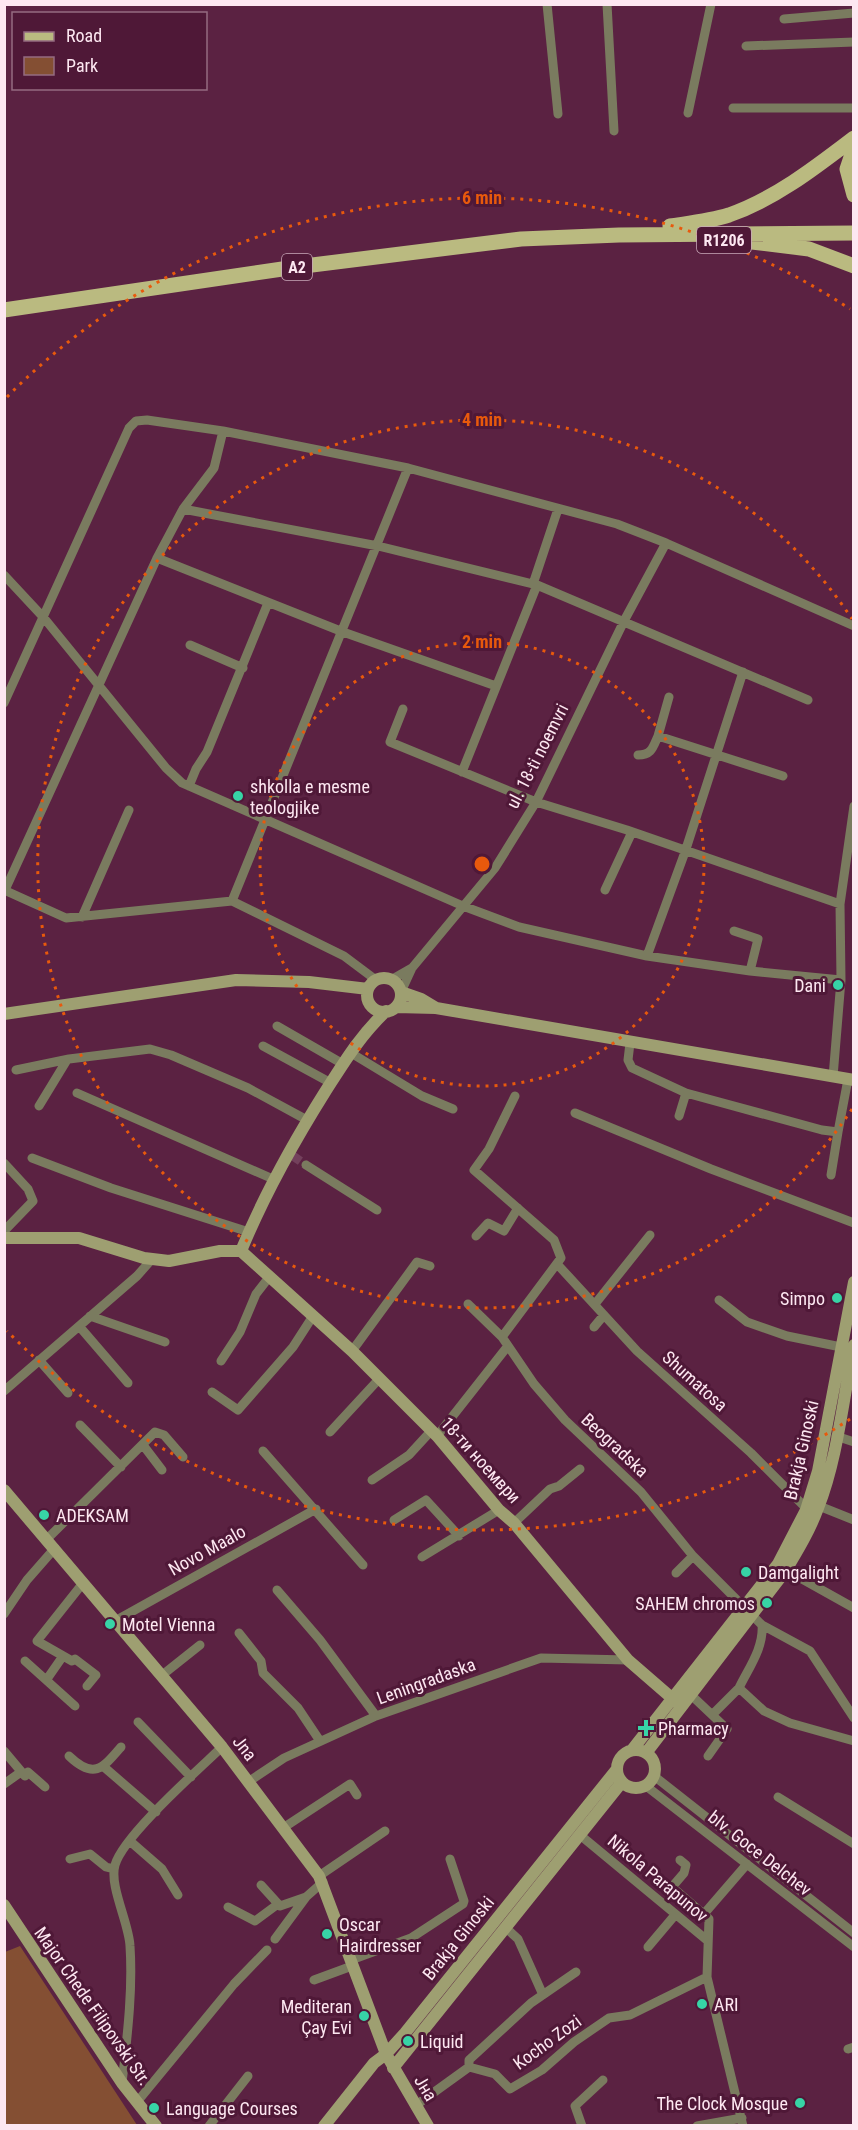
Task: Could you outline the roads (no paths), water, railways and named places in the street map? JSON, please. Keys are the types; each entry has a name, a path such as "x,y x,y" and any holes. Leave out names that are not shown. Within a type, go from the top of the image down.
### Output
{"main road":[{"name":"R1206","path":"619,235 729,215 765,199 798,179 854,138"},
{"path":"854,148 847,169 854,195"},
{"name":"A2","path":"4,310 296,267 521,239 619,235 854,233"},
{"name":"R1206","path":"590,236 636,241 776,243 809,249 854,266"}],"street":[{"path":"547,4 558,114"},
{"path":"607,4 614,131"},
{"path":"688,114 711,4"},
{"path":"784,19 854,13"},
{"path":"746,46 854,42"},
{"path":"733,108 854,108"},
{"path":"4,703 129,428 136,421 147,420 223,432 408,468 617,524 666,543 854,626"},
{"path":"223,432 214,468 183,509 157,558 5,890 66,918 232,901 344,956 371,994 391,1009 436,1008 851,1080 838,1132 831,1175"},
{"path":"232,901 408,468"},
{"path":"183,509 378,546 535,585 808,700"},
{"path":"462,772 535,585 558,509"},
{"name":"ul. 18-ti noemvri","path":"401,992 412,968 495,868 536,802 624,621 666,543"},
{"path":"157,558 343,632 496,686"},
{"path":"4,575 44,618 166,768 189,786 463,906 519,927 647,956 750,971 841,980"},
{"path":"189,786 207,752 268,603"},
{"path":"190,645 243,668"},
{"path":"647,956 685,852 743,672"},
{"path":"638,755 646,755 652,751 669,697"},
{"path":"403,709 390,742 536,802 632,832 840,904"},
{"path":"658,736 783,776"},
{"path":"833,1077 841,980 840,904 854,806"},
{"path":"82,917 129,810"},
{"path":"605,890 632,832"},
{"path":"734,931 758,939 750,971"},
{"name":"ul. 18-ti noemvri","path":"391,980 412,968"},
{"path":"4,1014 236,980 309,982 371,994 391,980 401,992 421,999 436,1008"},
{"path":"4,1238 79,1238 152,1259 170,1261 220,1251 241,1251 273,1179 290,1155 307,1120 365,1031 391,1009 401,992"},
{"path":"365,1031 371,994"},
{"path":"277,1026 344,1064"},
{"path":"630,1043 628,1060 632,1068 686,1093 822,1130 838,1132"},
{"path":"263,1046 331,1083"},
{"path":"16,1070 68,1060 150,1049 171,1055 248,1088 307,1120"},
{"path":"351,1053 422,1096 453,1109"},
{"path":"39,1107 68,1060"},
{"path":"77,1093 273,1179"},
{"path":"679,1116 686,1093"},
{"path":"502,1337 561,1258 554,1240 474,1170 489,1149 515,1096"},
{"path":"575,1113 711,1169 854,1223"},
{"path":"32,1158 111,1188 249,1232"},
{"path":"4,1163 28,1189 33,1201 4,1231"},
{"path":"306,1165 376,1210"},
{"path":"476,1236 488,1223 504,1231 518,1208"},
{"path":"595,1304 650,1235"},
{"name":"18-ти ноември","path":"241,1251 352,1351 434,1433 499,1510 514,1522 628,1660 677,1703"},
{"path":"4,1391 137,1276 152,1259"},
{"path":"352,1351 417,1262 430,1266"},
{"name":"Shumatosa","path":"558,1265 637,1351 814,1510"},
{"path":"221,1361 240,1332 256,1294 270,1276"},
{"name":"Brakja Ginoski","path":"646,1753 677,1703 748,1609 786,1570 814,1510 836,1436 854,1282"},
{"path":"719,1300 747,1322 787,1336 847,1346"},
{"name":"Beogradska","path":"468,1304 502,1337 507,1347 565,1420 641,1492 693,1556 748,1609"},
{"path":"594,1326 604,1315"},
{"path":"90,1316 165,1342"},
{"path":"212,1392 238,1410 293,1347 313,1316"},
{"path":"79,1326 128,1383"},
{"name":"Brakja Ginoski","path":"324,2126 374,2063 386,2054 617,1769 621,1757 632,1750 677,1703 690,1694 748,1609 814,1510 818,1470 847,1346"},
{"path":"372,1480 409,1455 434,1433 507,1347"},
{"path":"39,1360 68,1393"},
{"path":"330,1431 379,1379"},
{"path":"80,1425 121,1467"},
{"path":"4,1614 51,1543 155,1432 164,1435 183,1457"},
{"path":"836,1436 854,1442"},
{"path":"143,1445 162,1470"},
{"path":"263,1451 363,1565"},
{"path":"514,1522 550,1489 559,1486 580,1469"},
{"name":"Jna","path":"5,1491 222,1748 321,1879 393,2068"},
{"path":"394,1520 426,1500 459,1536"},
{"name":"Novo Maalo","path":"115,1621 316,1509"},
{"path":"422,1557 499,1510"},
{"path":"814,1510 854,1520"},
{"path":"676,1573 693,1556"},
{"path":"786,1570 854,1608"},
{"path":"82,1583 37,1641 72,1661 75,1659 96,1675 87,1686"},
{"path":"277,1590 320,1640 376,1716"},
{"path":"748,1609 762,1625 810,1651 854,1718"},
{"path":"713,1714 738,1688 763,1635 762,1625"},
{"path":"239,1633 261,1661 263,1673 298,1708 320,1741"},
{"path":"161,1676 200,1645"},
{"path":"47,1679 63,1656"},
{"name":"Leningradaska","path":"249,1782 284,1758 376,1716 541,1658 628,1660"},
{"path":"25,1661 75,1706"},
{"path":"738,1688 764,1711 790,1723 854,1741"},
{"path":"690,1694 727,1729 708,1756"},
{"path":"138,1722 191,1777"},
{"path":"104,1767 122,1747"},
{"path":"122,2083 129,2025 130,1944 114,1869 119,1856 156,1812 222,1748"},
{"path":"632,1750 646,1753 654,1763 650,1781"},
{"path":"4,1751 25,1776 28,1772 45,1787"},
{"path":"69,1756 87,1768 104,1767 156,1812"},
{"path":"617,1769 622,1782 633,1788 650,1781"},
{"path":"4,1784 21,1772"},
{"path":"650,1781 854,1933"},
{"name":"blv. Goce Delchev","path":"650,1781 747,1864 854,1947"},
{"name":"Brakja Ginoski","path":"393,2068 622,1782"},
{"path":"283,1828 350,1784 357,1795"},
{"path":"778,1797 854,1844"},
{"path":"275,1939 321,1879 385,1831"},
{"name":"Nikola Parapunov","path":"580,1835 708,1941 707,1977 743,2122"},
{"path":"130,1842 162,1869 178,1895"},
{"path":"70,1859 90,1854 106,1867 114,1869"},
{"path":"314,1980 411,1938 463,1904 450,1859"},
{"path":"680,1860 686,1865 684,1873 672,1887 709,1919 708,1941"},
{"path":"704,1915 747,1864"},
{"path":"261,1885 280,1906 306,1897"},
{"name":"Major Chede Filipovski Str.","path":"5,1903 26,1942 122,2083 156,2126"},
{"path":"228,1906 255,1921 278,1904"},
{"path":"648,1947 675,1915"},
{"path":"505,1927 518,1939 543,1995"},
{"path":"137,2102 234,1984 267,1950"},
{"path":"415,2106 469,2067 469,2060 543,1995 576,1972"},
{"name":"Kocho Zozi","path":"469,2067 495,2074 510,2089 542,2070 574,2042 609,2018 630,2015 707,1977"},
{"name":"Јна","path":"393,2068 428,2126"},
{"path":"209,2126 248,2076"},
{"path":"582,2126 575,2106 603,2080"},
{"path":"697,2126 743,2122"}],"tunnel":[{"path":"293,1156 306,1165"}],"place":[{"name":"shkolla e mesme teologjike","path":"238,796"},
{"name":"Dani","path":"838,985"},
{"name":"Simpo","path":"837,1298"},
{"name":"ADEKSAM","path":"44,1515"},
{"name":"Damgalight","path":"746,1572"},
{"name":"SAHEM chromos","path":"767,1603"},
{"name":"Motel Vienna","path":"110,1624"},
{"name":"Pharmacy","path":"646,1728"},
{"name":"Oscar Hairdresser","path":"327,1934"},
{"name":"ARI","path":"702,2004"},
{"name":"Mediteran Çay Evi","path":"364,2016"},
{"name":"Liquid","path":"408,2041"},
{"name":"The Clock Mosque","path":"800,2103"},
{"name":"Language Courses","path":"154,2108"}]}
